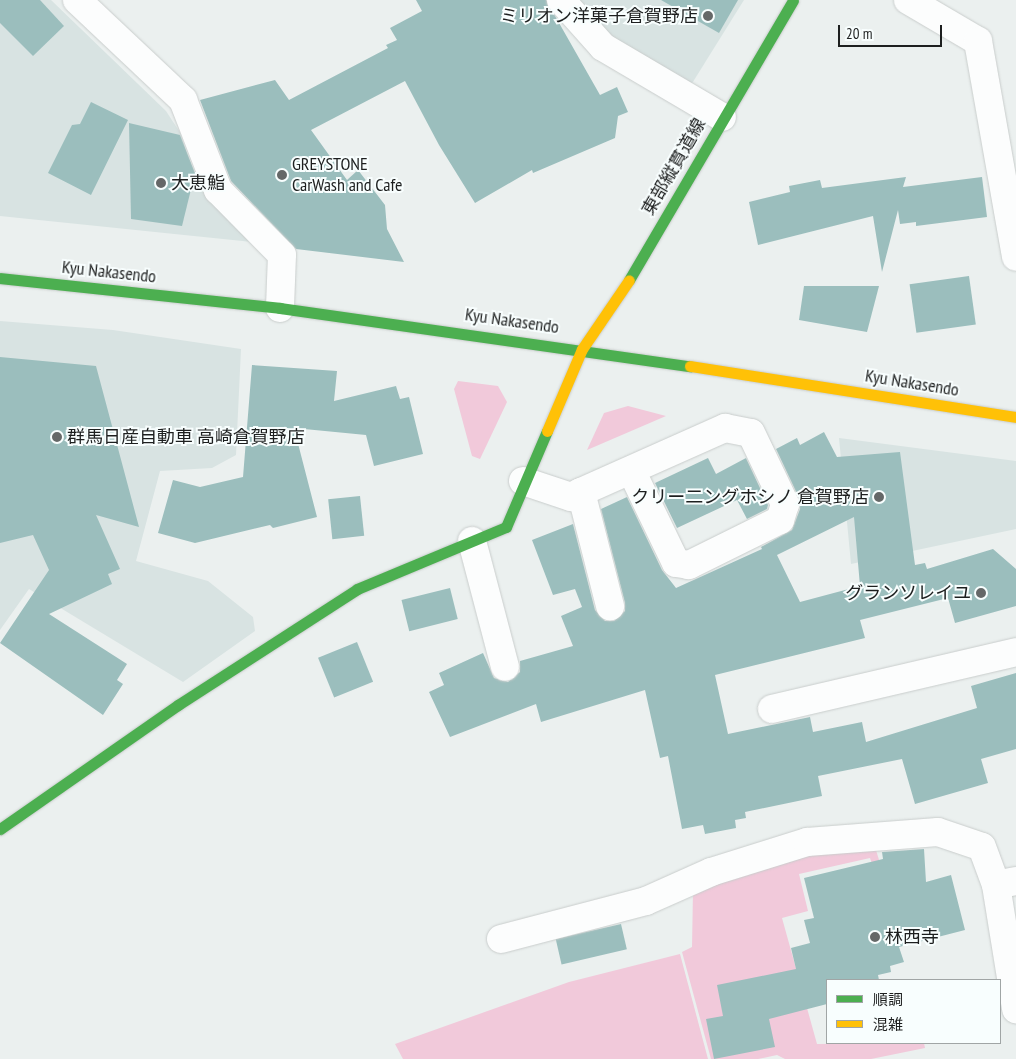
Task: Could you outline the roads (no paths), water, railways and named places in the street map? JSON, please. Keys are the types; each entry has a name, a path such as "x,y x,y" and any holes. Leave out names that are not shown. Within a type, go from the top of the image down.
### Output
{"street":[{"path":"77,0 183,100 218,190 282,255 280,308"},
{"path":"561,0 603,47 722,117"},
{"name":"東部縦貫道線","path":"0,829 178,705 357,589 506,527 523,481 582,349 618,298 722,117 793,0"},
{"path":"908,0 978,41 1016,257"},
{"name":"Kyu Nakasendo","path":"0,278 280,308 582,349 1016,417"},
{"path":"523,481 571,497 581,492 725,428 750,433 785,504 780,520 689,565 676,563 631,470"},
{"path":"581,492 610,606"},
{"path":"472,541 505,667"},
{"path":"772,709 1016,652"},
{"path":"501,939 646,901 711,872 806,842 938,832 982,847 1006,883 1016,1009"}],"place":[{"name":"ミリオン洋菓子倉賀野店","path":"708,16"},
{"name":"GREYSTONE CarWash and Cafe","path":"282,175"},
{"name":"大恵鮨","path":"161,183"},
{"name":"群馬日産自動車 高崎倉賀野店","path":"57,437"},
{"name":"クリー二ングホシノ 倉賀野店","path":"879,497"},
{"name":"グランソレイユ","path":"981,593"},
{"name":"林西寺","path":"875,937"}]}
